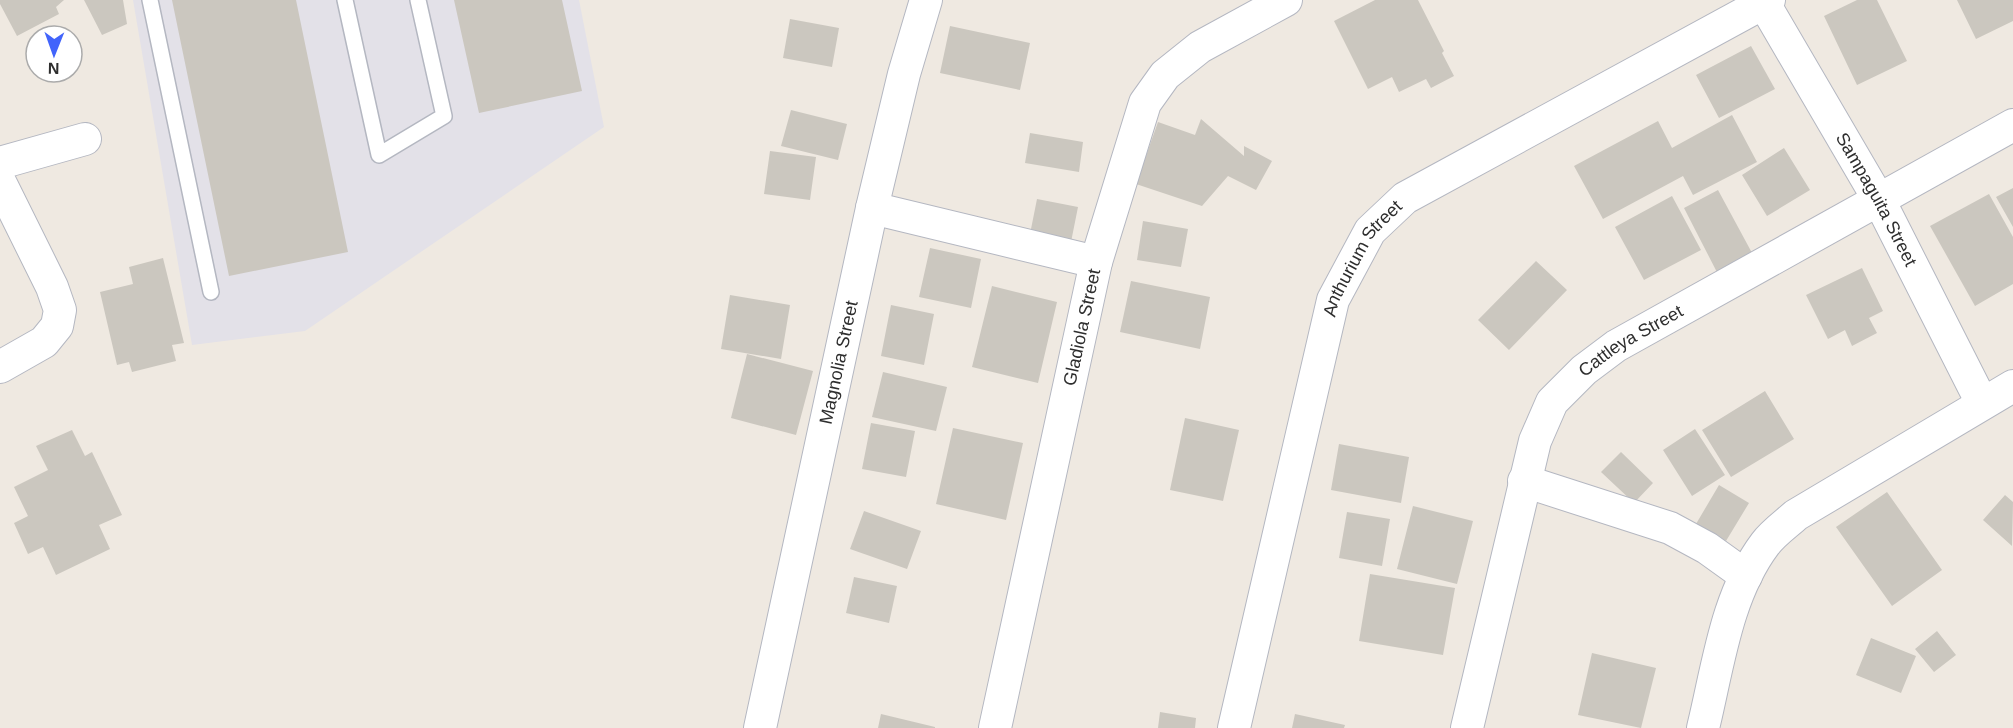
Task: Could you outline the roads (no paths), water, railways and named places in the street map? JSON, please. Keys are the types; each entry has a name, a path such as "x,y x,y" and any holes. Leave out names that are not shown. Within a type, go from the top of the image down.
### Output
{"street":[{"name":"Magnolia Street","path":"760,728 872,208 904,74 926,0"},
{"name":"Gladiola Street","path":"995,728 1096,262 1145,103 1166,75 1200,47 1286,0"},
{"name":"Sampaguita Street","path":"1765,1 1879,200 1983,404"},
{"name":"Anthurium Street","path":"1234,728 1333,300 1370,231 1405,198 1765,1"},
{"name":"Cattleya Street","path":"1467,728 1524,482 1535,441 1552,402 1584,370 1616,346 2013,125"},
{"path":"0,163 85,139"},
{"path":"0,182 52,287 60,310 57,326 44,342 0,367"},
{"path":"872,208 1096,262"},
{"path":"1703,728 1730,616 1746,576 1766,543 1796,515 2013,386"},
{"path":"1524,482 1670,528 1707,548 1746,576"}],"lane":[{"path":"150,0 211,292"},
{"path":"345,0 379,155 444,116 418,0"}]}
